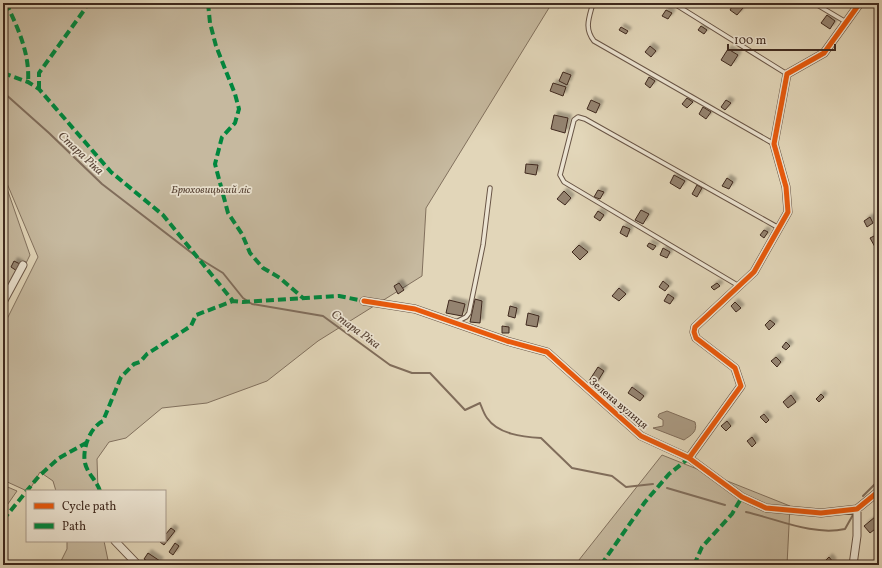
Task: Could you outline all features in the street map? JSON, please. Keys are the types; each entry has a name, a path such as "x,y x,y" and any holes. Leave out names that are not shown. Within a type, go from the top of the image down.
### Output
{"street":[{"path":"689,458 741,386 736,368 696,338 694,332 696,327 754,272 788,212 786,187 774,144 786,74 824,53 860,3"},
{"path":"3,302 23,265"},
{"name":"Зелена вулиця","path":"364,301 415,309 506,341 547,352 641,436 689,458 742,497 766,508 821,513 857,509"},
{"path":"853,565 857,536 857,509 879,491"},
{"path":"116,542 138,565"}],"lane":[{"path":"593,3 587,27 589,34 594,41 774,144"},
{"path":"673,3 786,74"},
{"path":"814,3 847,22"},
{"path":"740,286 564,182 560,175 574,120 578,117 585,119 779,228"},
{"path":"455,323 470,313 483,244 490,188"}],"green space":[{"name":"Брюховицький ліс","path":"3,3 552,3 426,208 422,276 318,341 267,381 207,403 162,408 126,438 109,442 97,459 98,490 56,490 53,481 40,472 30,490 26,491 3,480 3,327 38,257 3,174"},
{"path":"3,177 30,255 3,310"},
{"path":"662,455 790,506 787,565 575,565"},
{"path":"3,485 17,491 3,511"},
{"path":"67,542 104,542 109,565 59,565 67,549"}],"shaded area":[{"path":"667,411 695,422 695,431 684,440 653,428 663,426 663,420 658,417 659,414"}],"building":[{"path":"734,3 743,8 737,15 730,10"},
{"path":"666,10 672,13 668,19 662,16"},
{"path":"827,15 835,21 830,29 821,23"},
{"path":"701,26 707,30 704,34 698,30"},
{"path":"621,27 628,31 626,34 619,30"},
{"path":"650,46 656,51 651,57 645,52"},
{"path":"728,49 738,55 731,66 721,60"},
{"path":"563,72 571,75 567,85 559,81"},
{"path":"649,77 655,81 650,88 645,84"},
{"path":"553,83 566,87 563,96 550,91"},
{"path":"687,98 693,102 687,108 682,104"},
{"path":"591,100 600,104 596,113 587,109"},
{"path":"726,100 731,103 725,110 721,107"},
{"path":"703,107 711,112 706,119 699,114"},
{"path":"554,115 568,118 565,133 551,129"},
{"path":"526,164 538,165 536,175 525,173"},
{"path":"674,175 685,181 680,189 670,183"},
{"path":"727,178 733,182 729,189 722,186"},
{"path":"697,185 702,188 697,197 692,194"},
{"path":"598,190 604,192 600,199 594,197"},
{"path":"564,191 571,198 565,205 557,199"},
{"path":"641,210 649,214 643,224 635,220"},
{"path":"598,211 604,215 600,221 594,217"},
{"path":"870,217 873,223 867,227 864,221"},
{"path":"623,226 630,229 627,237 620,233"},
{"path":"764,230 768,232 764,238 760,235"},
{"path":"876,235 879,240 879,245 875,247 870,238"},
{"path":"649,243 656,246 653,250 647,246"},
{"path":"579,245 588,252 580,260 572,252"},
{"path":"663,248 670,252 667,258 660,255"},
{"path":"14,261 20,264 17,271 11,267"},
{"path":"663,281 669,286 665,291 659,287"},
{"path":"399,283 404,290 398,294 394,286"},
{"path":"717,283 720,286 714,290 711,287"},
{"path":"619,288 626,294 619,301 612,296"},
{"path":"668,294 674,298 670,304 664,301"},
{"path":"475,299 482,301 480,323 470,322"},
{"path":"449,300 465,304 462,316 446,313"},
{"path":"735,302 741,308 736,312 731,306"},
{"path":"510,306 517,308 515,318 508,316"},
{"path":"528,313 539,316 537,327 526,325"},
{"path":"770,320 775,324 769,330 765,325"},
{"path":"502,326 509,327 509,333 502,333"},
{"path":"786,342 790,346 786,350 782,347"},
{"path":"776,357 781,362 777,367 771,361"},
{"path":"598,367 604,371 596,384 589,381"},
{"path":"632,387 644,396 640,401 628,393"},
{"path":"821,394 824,397 819,402 816,399"},
{"path":"791,395 796,402 788,408 783,402"},
{"path":"764,414 769,420 766,423 760,417"},
{"path":"727,421 731,426 726,431 721,426"},
{"path":"752,437 756,443 752,447 747,441"},
{"path":"875,517 879,522 879,526 870,533 864,526"},
{"path":"171,528 175,531 164,545 160,542 166,542 166,534"},
{"path":"175,543 179,546 173,555 169,552"},
{"path":"148,553 160,561 157,565 153,565 144,559"},
{"path":"829,557 833,562 830,565 822,564"}],"waterway":[{"name":"Стара Ріка","path":"3,92 49,133 102,184 197,257 223,273 243,298 252,304 323,316 390,365 412,373 430,373 465,410 480,403 487,418 497,428 511,434 541,438 572,468 612,476 626,487 653,484"},
{"name":"Стара Ріка","path":"863,496 879,480"},
{"name":"Стара Ріка","path":"667,488 725,505"},
{"name":"Стара Ріка","path":"746,512 808,529 833,531 845,529 854,513"}],"marked path":[{"path":"6,3 19,32 25,51 28,82"},
{"path":"39,89 39,73 85,9 87,3"},
{"path":"208,3 210,23 216,46 235,94 239,109 235,123 222,137 215,164 228,213 242,234 250,253 263,268 280,278 303,298"},
{"path":"3,73 28,82 39,89 111,172 163,215 233,301"},
{"path":"100,490 86,467 84,457 86,445 94,428 103,421 121,377 134,364 140,362 147,354 191,326 196,315 233,301 243,302 339,296 364,301"},
{"path":"28,490 39,476 59,458 86,443"},
{"path":"601,565 645,502 669,474 689,458"},
{"path":"3,520 26,492"},
{"path":"694,565 702,547 732,514 742,497"}],"cycle path":[{"path":"689,458 741,386 735,368 696,338 694,332 695,327 754,272 788,212 786,187 774,144 787,74 824,53 860,3"},
{"path":"364,301 415,309 507,341 547,352 641,436 689,458 742,497 766,508 821,513 857,509 879,491"}]}
